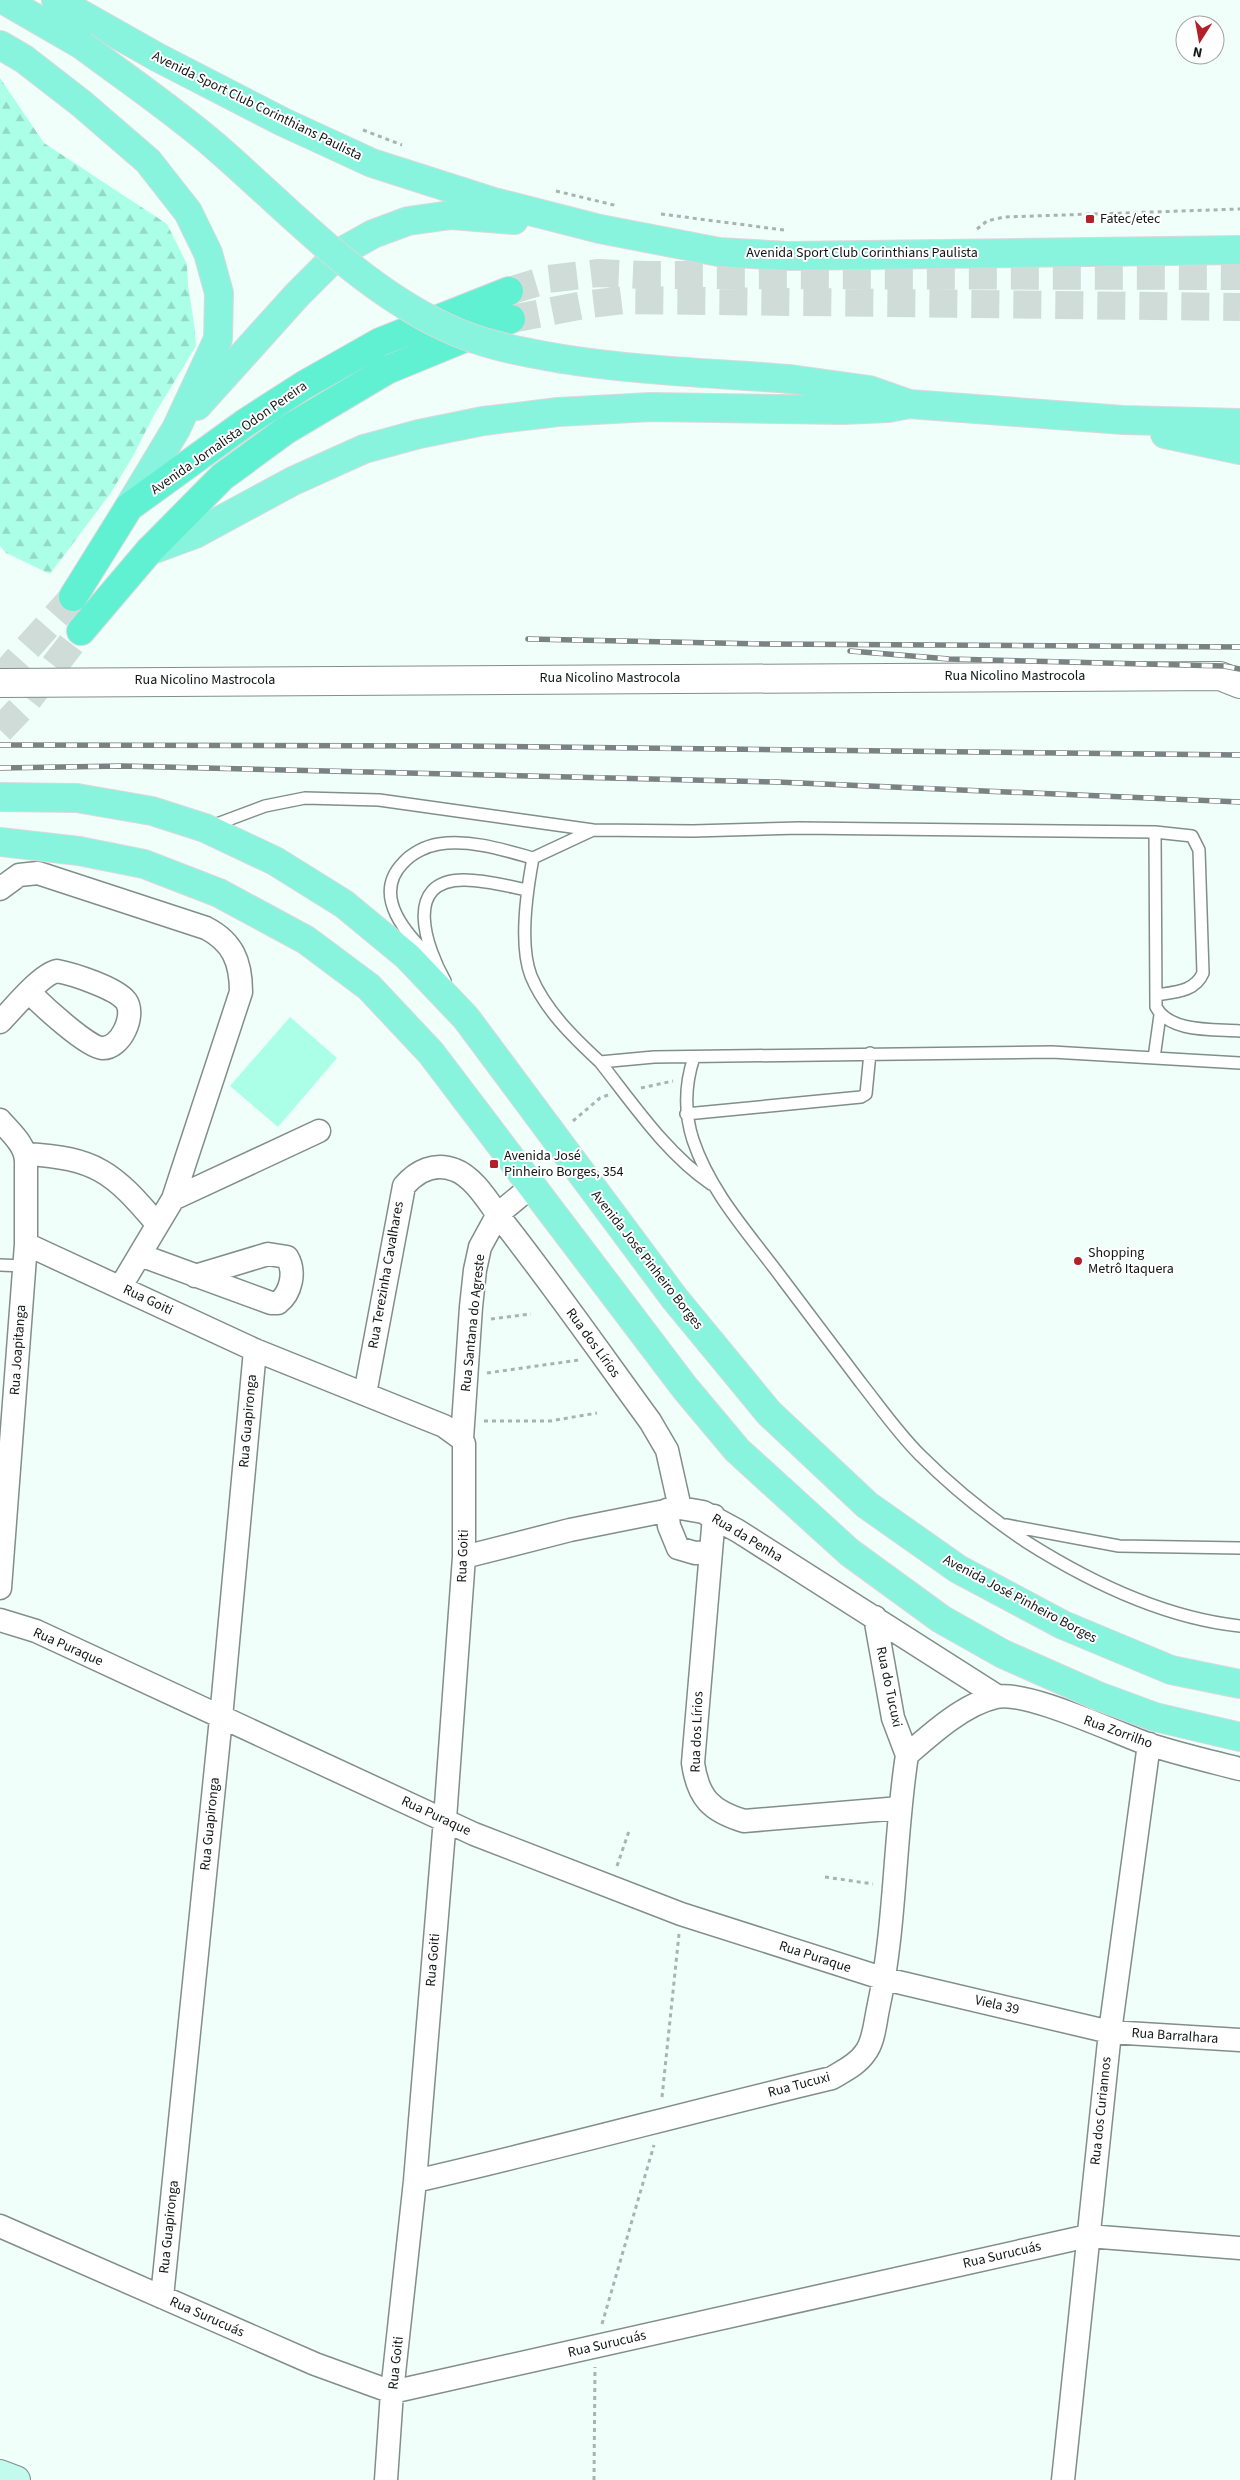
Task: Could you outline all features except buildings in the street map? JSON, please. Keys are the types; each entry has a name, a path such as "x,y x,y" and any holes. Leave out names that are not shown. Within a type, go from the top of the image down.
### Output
{"highway":[{"name":"Avenida Jornalista Odon Pereira","path":"73,597 129,507 245,423 313,380 380,342 510,291"},
{"name":"Avenida Jornalista Odon Pereira","path":"81,632 149,551 222,478 286,430 387,370 511,319"}],"main road":[{"path":"4,0 82,45 213,144 329,248 366,277 409,307 445,328 483,342 524,353 604,365 790,379 869,390 909,404 1123,420 1240,423"},
{"name":"Avenida Sport Club Corinthians Paulista","path":"56,0 165,62 283,122 372,163 494,202 600,229 719,252 787,256 1240,250"},
{"path":"0,45 24,59 82,104 148,161 188,212 208,253 219,293 218,339 176,429 129,507"},
{"path":"176,429 297,295 339,253 373,234 408,221 451,215 600,229"},
{"path":"149,551 195,534 293,481 364,449 437,430 558,412 651,407 844,410 888,408 909,404"},
{"path":"1123,420 1164,434 1240,450"},
{"name":"Avenida José Pinheiro Borges","path":"0,797 77,798 152,811 205,828 275,861 344,904 407,956 466,1018 554,1139 675,1298 769,1413 867,1505 958,1569 1063,1625 1171,1670 1240,1684"},
{"path":"0,842 79,852 144,864 219,893 306,940 370,987 430,1053 685,1388 737,1450 849,1552 941,1619 1003,1654 1098,1696 1155,1717 1240,1737"},
{"path":"0,2474 16,2480"}],"street":[{"name":"Rua Nicolino Mastrocola","path":"0,683 1233,675"},
{"path":"2,886 19,875 38,873 206,928 219,935 231,946 238,962 241,992 173,1199 121,1286"},
{"path":"0,1022 30,993"},
{"path":"0,1120 26,1154 68,1157 91,1164 112,1177 157,1224"},
{"path":"173,1199 319,1131"},
{"name":"Rua Joapitanga","path":"0,1588 25,1255 26,1154"},
{"name":"Rua Terezinha Cavalhares","path":"365,1394 404,1186 423,1170 438,1167 456,1170 472,1182 498,1214"},
{"name":"Rua Santana do Agreste","path":"463,1430 470,1321 475,1270 480,1247 498,1214 532,1186"},
{"name":"Rua dos Lírios","path":"498,1214 650,1421 667,1450 674,1472 674,1509 668,1526 678,1548 694,1553 710,1552"},
{"name":"Rua Goiti","path":"25,1255 121,1286 255,1350 444,1426 463,1430 464,1557 415,2181 392,2392 386,2480"},
{"path":"140,1255 195,1276"},
{"name":"Rua Guapironga","path":"162,2297 221,1718 255,1350"},
{"name":"Rua da Penha","path":"464,1557 579,1528 674,1509 691,1508 714,1516 997,1696"},
{"name":"Rua dos Lírios","path":"714,1516 693,1763 696,1780 709,1804 724,1815 744,1821 900,1808"},
{"name":"Rua do Tucuxi","path":"875,1618 893,1718 907,1755"},
{"name":"Rua Puraque","path":"0,1620 36,1631 474,1834 681,1914 885,1979"},
{"name":"Rua Zorrilho","path":"997,1696 1009,1695 1033,1700 1149,1744 1240,1769"},
{"path":"907,1755 942,1726 976,1704 997,1696"},
{"name":"Rua dos Curiannos","path":"1063,2480 1110,2032 1149,1744"},
{"name":"Rua Tucuxi","path":"415,2181 528,2155 658,2120 832,2078 851,2067 866,2053 873,2034 885,1979 900,1808 907,1755"},
{"name":"Viela 39","path":"885,1979 1110,2032"},
{"name":"Rua Barralhara","path":"1110,2032 1240,2040"},
{"name":"Rua Surucuás","path":"0,2226 315,2364 392,2392 1088,2236 1240,2248"}],"lane":[{"path":"205,828 264,806 306,798 379,800 593,830 693,831 799,828 1156,832 1192,836 1200,850 1203,973 1199,982 1190,988 1156,995"},
{"path":"466,1018 432,959 409,936 397,916 390,898 394,873 411,854 439,844 464,844 497,848 533,858 593,830"},
{"path":"1154,1058 1160,1015 1156,1006 1156,832"},
{"path":"533,858 527,890 526,939 530,974 544,1001 580,1044 600,1062 674,1153 690,1170 712,1185"},
{"path":"432,959 423,922 424,907 430,894 443,884 464,880 527,890"},
{"path":"1160,1015 1178,1025 1240,1031"},
{"path":"600,1062 654,1057 1052,1052 1240,1063"},
{"path":"686,1114 861,1096 866,1094 868,1088 870,1053"},
{"path":"694,1057 690,1072 686,1114 693,1140 712,1185 900,1432 920,1455 1002,1524 1064,1564 1118,1590 1205,1621 1240,1626"},
{"path":"0,1265 25,1255"},
{"path":"1002,1524 1119,1546 1240,1548"}],"path":[{"path":"359,129 405,146"},
{"path":"547,188 624,207"},
{"path":"973,232 987,221 1004,217 1240,209"},
{"path":"653,213 789,230"},
{"path":"470,1321 531,1314"},
{"path":"467,1376 579,1360"},
{"path":"463,1430 550,1421 597,1413"},
{"path":"609,1887 629,1831"},
{"path":"825,1878 894,1887"},
{"path":"594,2480 596,2347 654,2144 681,1914"}],"green space":[{"path":"0,78 44,143 167,224 187,264 188,285 195,330 196,346 154,415 133,456 110,494 50,574 6,553 0,546"},
{"path":"290,1017 337,1058 278,1127 230,1086"}],"tunnel":[{"path":"509,291 549,279 599,273 645,275 1240,276"},
{"path":"511,319 583,305 624,300 1240,307"},
{"path":"0,679 73,597"},
{"path":"0,730 23,706 81,631"}],"railway":[{"path":"528,639 766,644 1240,647"},
{"path":"850,651 949,659 1224,666 1240,669"},
{"path":"0,745 457,746 1240,755"},
{"path":"0,768 123,766 777,782 1240,802"}],"place":[{"name":"Fatec/etec","path":"1090,219"},
{"name":"Avenida José Pinheiro Borges, 354","path":"494,1164"},
{"name":"Shopping Metrô Itaquera","path":"1078,1261"}]}
